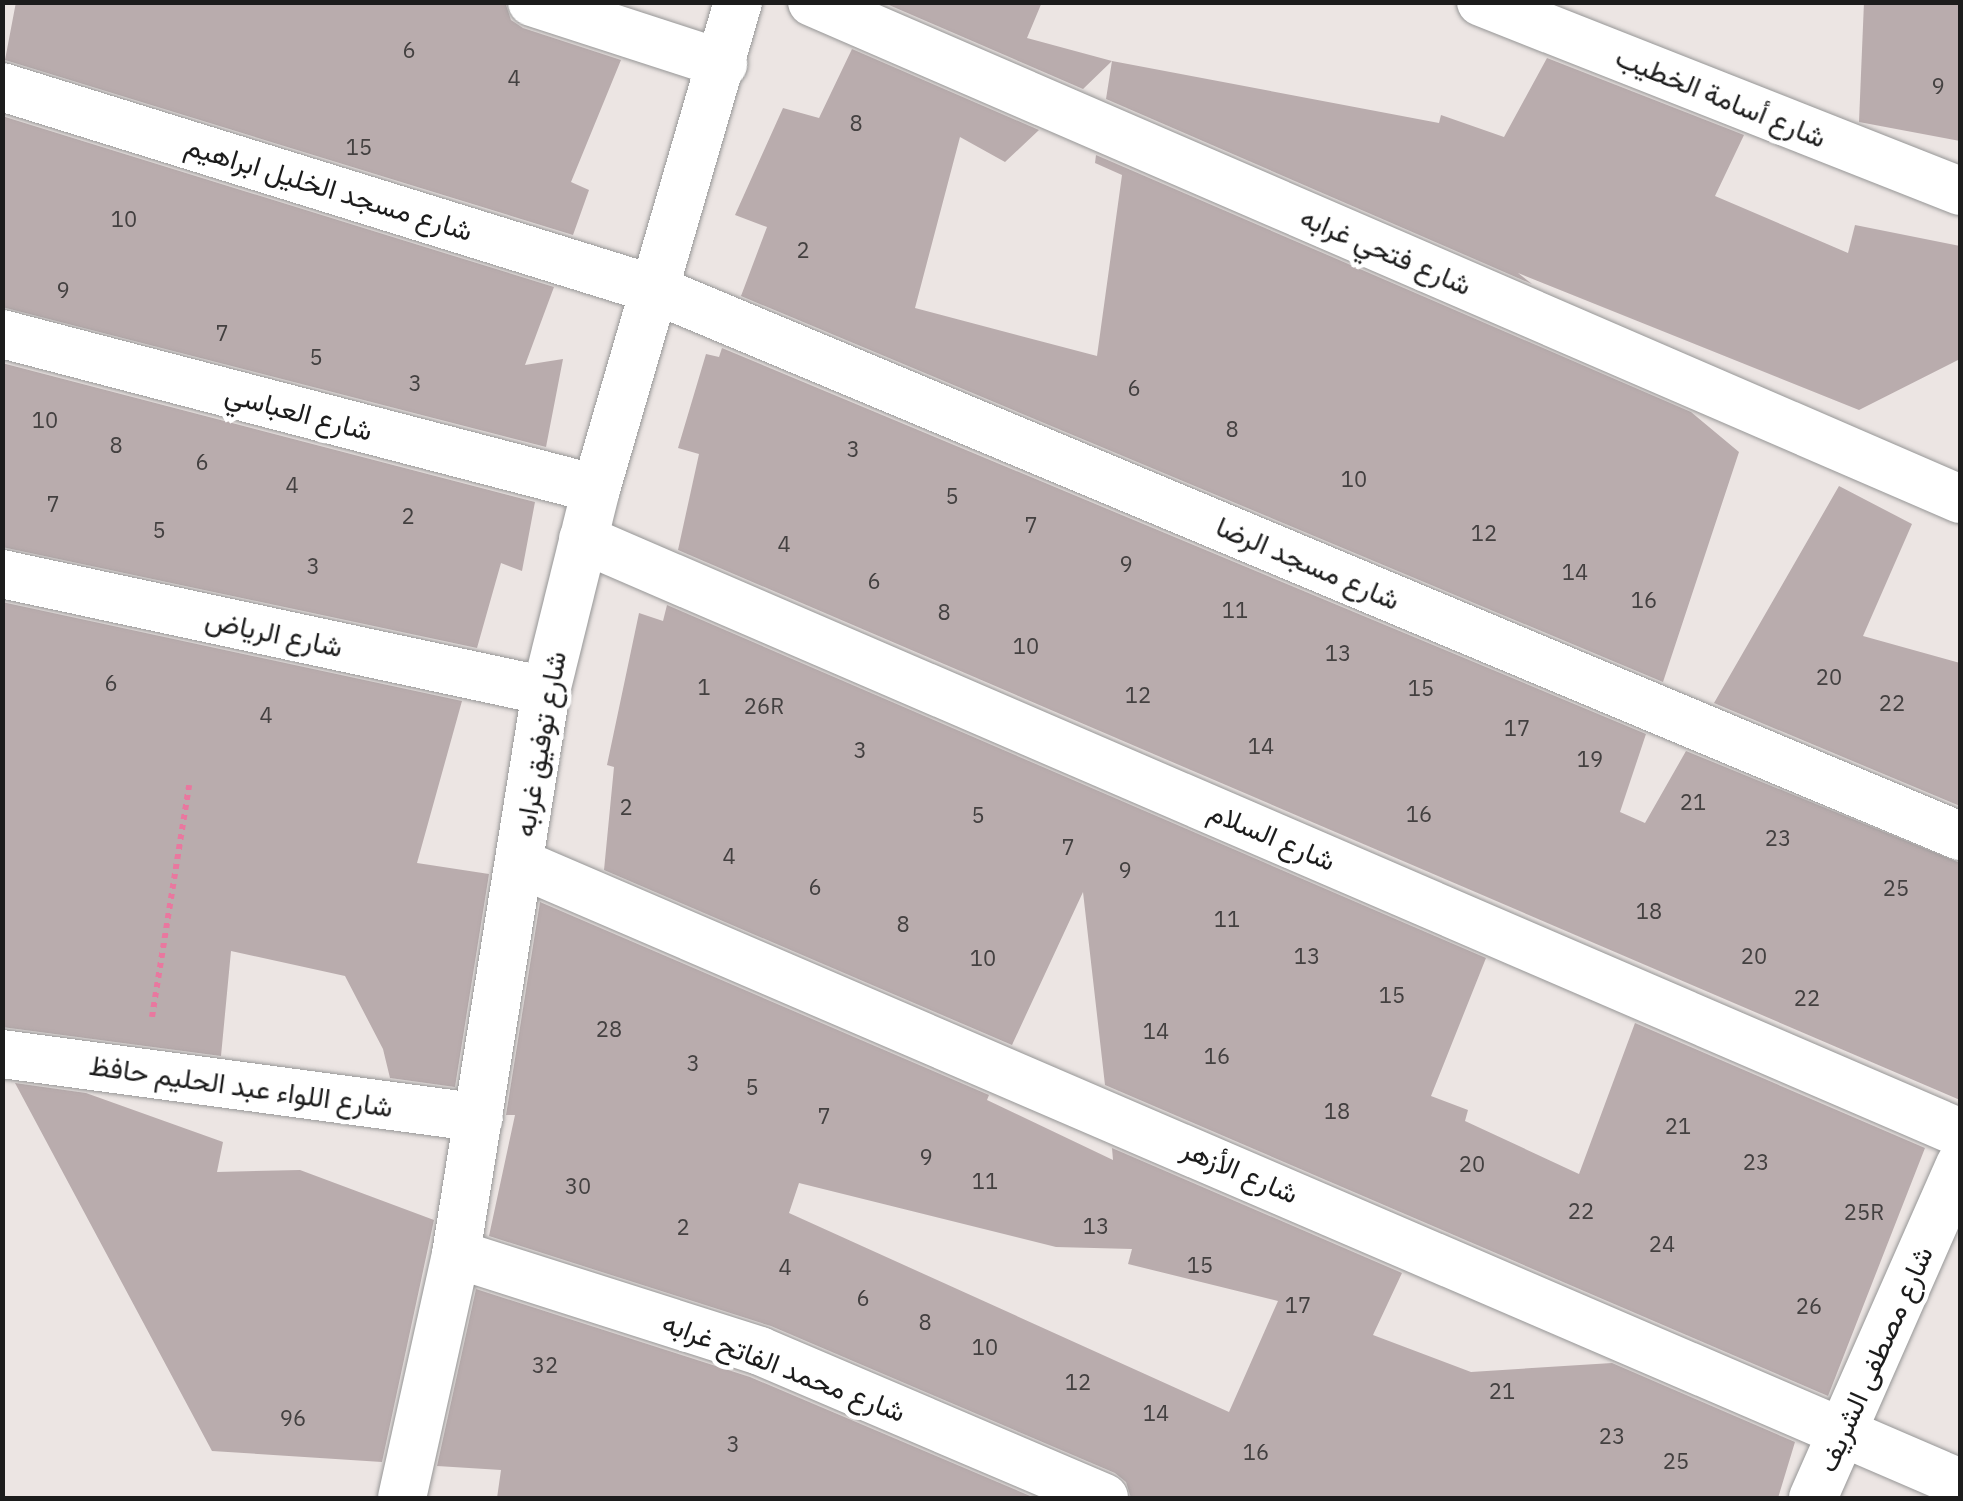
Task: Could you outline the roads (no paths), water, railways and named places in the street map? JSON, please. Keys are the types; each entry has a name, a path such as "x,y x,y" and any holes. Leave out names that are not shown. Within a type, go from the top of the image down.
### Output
{"street":[{"path":"532,2 723,64"},
{"name":"شارع توفيق غرابه","path":"402,1498 456,1254 546,691 596,489 738,2"},
{"name":"شارع فتحي غرابه","path":"812,2 1960,499"},
{"name":"شارع أسامة الخطيب","path":"1481,2 1960,191"},
{"name":"شارع مسجد الخليل ابراهيم","path":"2,87 656,290"},
{"name":"شارع مسجد الرضا","path":"656,290 1960,836"},
{"name":"شارع العباسي","path":"2,334 596,489"},
{"name":"شارع السلام","path":"584,540 1960,1133"},
{"name":"شارع الرياض","path":"2,574 546,691"},
{"name":"شارع الأزهر","path":"519,863 1960,1483"},
{"name":"شارع اللواء عبد الحليم حافظ","path":"2,1054 479,1118"},
{"name":"شارع مصطفى الشريف","path":"1813,1498 1960,1166"},
{"name":"شارع محمد الفاتح غرابه","path":"456,1254 760,1352 1104,1498"}]}
